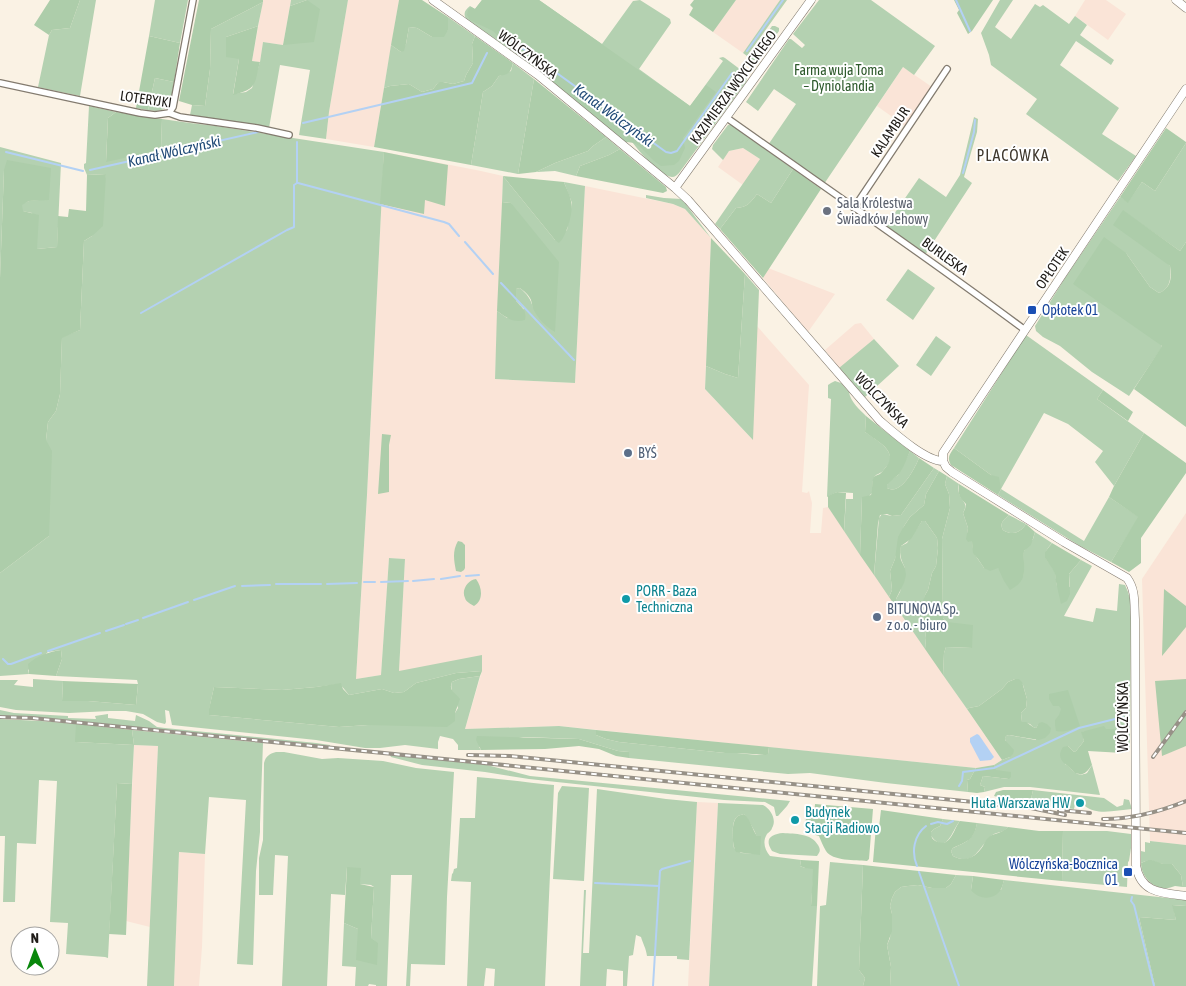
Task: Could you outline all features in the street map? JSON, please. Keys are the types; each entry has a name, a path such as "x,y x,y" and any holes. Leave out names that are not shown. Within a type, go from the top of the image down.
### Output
{"street":[{"path":"169,113 173,107 193,0"},
{"name":"WÓLCZYŃSKA","path":"433,0 538,74 676,188 880,421 911,446 936,461 943,461 952,472 1064,542 1127,578 1134,590 1135,619 1137,872 1142,883 1148,888 1165,894 1186,896"},
{"name":"KAZIMIERZA WÓYCICKIEGO","path":"676,188 811,0"},
{"path":"1176,0 1186,8"},
{"name":"KALAMBUR","path":"854,208 947,69"},
{"name":"LOTERYJKI","path":"0,83 140,113 169,113 180,117 257,128 289,135"},
{"name":"OPŁOTEK","path":"943,461 943,453 1186,90"},
{"name":"BURLESKA","path":"726,118 915,250 1025,330"}],"shaded area":[{"path":"263,0 291,0 283,45 263,42 260,62 252,61"},
{"path":"348,0 399,0 374,147 326,139"},
{"path":"736,0 780,0 743,53 713,32"},
{"path":"1085,0 1106,0 1126,14 1108,40 1075,16"},
{"path":"903,67 932,87 905,126 877,106"},
{"path":"743,148 760,159 743,185 718,167 729,151"},
{"path":"384,152 503,176 495,379 575,383 585,186 673,204 685,209 711,238 705,389 752,439 757,326 809,385 802,492 807,493 809,491 812,503 810,533 821,533 823,508 828,507 1002,760 994,765 976,768 559,726 465,729 482,671 399,671 405,559 389,558 381,675 356,679"},
{"path":"768,268 835,294 808,332 763,278"},
{"path":"861,323 874,339 840,369 825,350 855,324"},
{"path":"1186,513 1186,845 1150,841 1142,579"},
{"path":"134,745 158,746 150,927 126,921"},
{"path":"697,802 718,803 709,986 688,986"},
{"path":"179,852 205,854 199,986 174,986"}],"green space":[{"path":"50,0 80,0 70,28 52,30 49,35 34,25"},
{"path":"80,0 96,0 80,96 38,87 49,35 52,30 70,28"},
{"path":"155,0 188,0 180,43 149,36"},
{"path":"199,0 263,0 263,2 211,29 210,69 205,106 179,101"},
{"path":"291,0 307,0 290,6"},
{"path":"307,0 348,0 326,139 299,135 310,70 280,65 269,128 190,115 192,105 205,106 210,69 211,29 263,2 258,26 226,37 239,59 233,94 246,92 252,88 260,62 263,42 283,45"},
{"path":"307,0 320,9 314,42 283,45 290,6"},
{"path":"399,0 422,0 448,17 448,30 444,37 432,37 417,28 409,27 404,51 401,52 391,45"},
{"path":"482,0 539,0 602,44 633,1 640,0 670,19 671,23 639,69 690,106 723,61 719,58 725,58 745,73 747,77 746,82 679,173 673,177 667,176 650,162 632,142 624,142 515,53 466,19 465,13 467,9 470,6 475,9"},
{"path":"482,0 539,0 690,106 706,85 716,92 683,138 685,148 679,161 674,165 661,166 638,145 624,142 515,53 493,31 470,20 467,15 468,10 471,7 475,9"},
{"path":"694,0 736,0 713,32 689,15 693,8 690,5"},
{"path":"780,0 787,0 747,56 743,53"},
{"name":"Farma wuja Toma – Dyniolandia","path":"819,0 871,0 935,46 914,75 903,67 824,184 768,145 796,104 774,89 758,111 746,102 789,39 802,48 805,45 793,34"},
{"path":"954,0 993,0 968,34 957,13 959,10"},
{"path":"1000,0 1013,0 995,27 1011,39 1035,4 1040,7 1043,5 1069,24 1075,16 1087,25 1080,35 1114,60 1111,65 1076,41 1060,65 1119,108 1102,134 1136,156 1118,181 1026,114 1037,99 991,65 981,33"},
{"path":"448,17 475,36 472,44 473,63 464,81 453,84 443,82 437,84 433,89 422,92 409,84 384,88 391,45 401,52 406,44 409,27 417,28 432,37 448,30"},
{"path":"258,26 252,61 260,62 254,85 241,93 233,95 239,59 226,57 226,37"},
{"path":"772,26 779,28 779,31 757,61 749,59"},
{"path":"149,36 180,43 174,82 155,78 148,110 136,108"},
{"path":"475,36 513,63 509,73 499,76 492,86 483,92 471,165 374,147 384,88 409,84 422,92 433,89 440,82 453,84 464,81 473,63 472,44"},
{"path":"513,63 534,79 518,174 471,165 483,92 492,86 499,76 511,71"},
{"path":"155,78 174,82 170,104 163,110 158,111 148,110"},
{"path":"534,79 606,137 588,151 536,172 518,174"},
{"path":"89,106 116,112 108,118 106,161 161,150 162,119 384,152 356,679 381,675 389,558 405,559 399,671 482,655 482,671 456,673 416,683 404,692 394,693 382,689 349,695 340,684 282,690 214,687 209,715 339,727 455,713 458,708 452,691 452,682 480,676 465,729 559,726 596,730 596,735 619,742 725,753 768,754 769,747 976,768 970,779 967,780 968,792 810,773 788,774 629,758 629,752 618,751 579,739 523,737 479,747 481,750 458,750 458,745 453,739 440,736 438,749 405,745 365,748 316,740 172,725 169,711 165,710 165,724 143,714 126,711 69,713 16,710 0,707 0,680 18,680 14,685 33,687 33,679 63,681 62,701 136,705 137,680 56,676 62,659 61,650 48,652 28,670 29,674 0,676 0,573 49,536 46,440 48,422 56,411 60,394 62,337 80,330 84,241 92,236 106,174 87,175 84,168 86,163"},
{"path":"116,112 162,119 161,150 106,162 108,118"},
{"path":"974,117 978,119 977,132 964,177 972,183 925,255 885,227 919,178 946,197 960,175"},
{"path":"728,125 733,125 793,169 771,203 757,194 748,204 736,208 720,229 715,224 760,159 743,148 729,151 723,160 712,149"},
{"path":"1166,128 1186,143 1155,191 1142,182 1128,203 1120,197"},
{"path":"606,137 620,149 580,166 576,176 555,171 536,172 588,151"},
{"path":"1186,143 1186,242 1180,251 1123,211 1170,266 1168,285 1159,293 1150,287 1126,253 1162,347 1129,396 1092,372 1060,346 1043,337 1036,331 1035,326 1120,197 1128,202 1142,182 1155,191"},
{"path":"0,147 61,163 57,247 37,249 32,213 22,211 22,204 29,201 49,199 4,170 0,278"},
{"path":"620,149 666,187 667,191 663,193 576,176 580,166"},
{"path":"384,152 448,165 445,206 425,200 424,214 380,204"},
{"path":"7,160 51,168 49,200 29,201 22,205 23,211 39,215 37,249 57,247 58,216 68,217 69,209 86,211 87,175 106,174 103,226 84,241 80,330 62,338 60,394 56,411 48,422 46,440 52,451 49,536 0,573 0,278 4,170"},
{"path":"793,169 821,189 763,278 720,229 736,208 748,204 757,194 771,203"},
{"path":"503,176 555,240 567,230 572,203 564,182 585,186 575,383 495,379 497,311 507,318 524,309 516,301 516,289 520,288 525,292 533,308 511,203 502,202"},
{"path":"503,176 564,182 572,210 567,229 559,243 555,240"},
{"path":"646,195 682,199 711,238 685,209 673,204 646,198"},
{"path":"502,202 511,203 559,262 555,332 539,319 530,298 520,288 516,289 516,301 525,311 525,320 507,318 497,311"},
{"path":"1123,210 1180,251 1186,242 1186,427 1134,389 1162,346 1073,284 1104,237 1126,253 1150,287 1159,293 1166,288 1171,278 1170,266 1113,225"},
{"path":"711,238 745,274 738,378 706,366"},
{"path":"908,269 935,288 913,320 886,300"},
{"path":"745,274 759,290 753,440 705,389 706,366 738,378"},
{"path":"1026,335 1103,390 1097,399 1144,433 1114,486 1095,462 1103,451 1068,424 1044,413 1001,489 991,475 954,448"},
{"path":"936,336 951,347 931,376 916,365"},
{"path":"874,339 899,366 865,397 839,368"},
{"path":"835,381 841,383 849,392 853,402 866,416 865,432 882,444 890,456 887,466 876,475 872,483 872,493 868,497 862,497 860,555 844,531 846,499 853,499 853,493 837,492 827,497 831,399 828,398 828,385"},
{"path":"1103,390 1133,412 1128,421 1097,399"},
{"path":"866,416 910,451 901,471 887,485 887,488 897,488 902,485 911,474 919,458 934,468 901,515 880,515 874,575 860,555 862,497 871,495 873,478 886,467 890,456 884,446 865,432"},
{"path":"1144,433 1186,463 1186,473 1141,538 1141,563 1129,572 1111,562 1138,517 1109,497"},
{"path":"382,434 391,435 389,445 389,492 378,494"},
{"path":"954,448 991,475 999,477 1001,489 998,495 951,465 949,456"},
{"path":"910,451 919,458 911,474 897,488 887,488 888,482 898,475"},
{"path":"934,468 939,471 926,494 924,505 910,517 904,526 890,571 892,590 889,597 874,575 879,518 882,514 901,515"},
{"path":"939,471 947,476 945,484 949,494 950,508 942,539 943,618 947,622 973,625 972,648 946,647 943,675 925,649 923,601 936,566 938,548 937,538 925,521 922,521 911,539 901,546 900,556 906,575 896,599 896,607 889,597 892,590 890,571 895,559 898,537 910,517 924,505 926,494"},
{"path":"947,476 959,484 959,493 965,504 963,513 968,528 967,536 973,541 974,552 984,568 998,568 1023,577 1024,551 1033,539 1035,532 1052,543 1045,556 1055,573 1057,586 1070,587 1069,574 1081,560 1092,566 1064,616 1093,622 1096,608 1117,611 1119,584 1125,585 1131,602 1130,750 1125,747 1125,723 1115,729 1082,732 1084,741 1074,752 1068,746 1065,764 1080,774 1087,773 1092,765 1100,795 1030,787 1004,787 984,792 985,787 980,785 983,776 1009,779 995,770 994,765 1010,757 1005,739 1006,736 1036,740 1038,725 1036,728 1022,722 1021,713 1026,708 1027,699 1023,685 1015,679 1008,682 1002,689 979,706 967,709 943,675 946,647 972,648 943,618 942,539 950,508 949,494 945,484"},
{"path":"959,484 1009,515 1002,523 1003,530 1016,533 1026,524 1035,532 1031,545 1024,551 1023,578 1010,590 998,568 990,571 984,568 973,553 972,541 968,542 966,539 968,528 963,513 966,504 960,496"},
{"path":"1001,489 1084,541 1109,497 1139,517 1111,562 1080,546 998,495"},
{"path":"837,492 846,493 844,531 828,507 828,496"},
{"path":"1009,515 1026,524 1016,533 1006,532 1002,528 1002,523"},
{"path":"922,521 925,521 937,538 938,548 936,566 925,595 923,613 926,638 925,649 896,607 896,599 900,592 905,568 900,552 901,546 907,543"},
{"path":"458,541 465,545 465,568 461,572 456,571 454,560 454,552"},
{"path":"1052,543 1081,560 1069,574 1070,594 1067,601 1061,604 1055,574 1045,558 1045,552"},
{"path":"476,579 480,586 481,597 474,606 466,601 464,592 468,583"},
{"path":"1164,589 1186,606 1186,627 1162,656"},
{"path":"61,650 62,659 56,676 29,674 28,664 36,658"},
{"path":"482,671 480,676 452,682 451,688 460,699 455,713 455,721 447,727 368,725 339,727 209,715 214,687 282,690 341,683 343,689 349,695 382,689 394,693 404,692 416,683 456,673"},
{"path":"1019,679 1022,682 1027,699 1026,708 1021,713 1022,722 1026,722 1036,728 1042,722 1051,728 1050,733 1045,738 1039,740 1006,736 1005,740 1014,750 1010,757 1002,760 967,709 979,706 1002,689 1008,682"},
{"path":"1186,679 1186,746 1162,756 1155,681"},
{"path":"63,681 138,684 136,705 62,701"},
{"path":"1068,690 1080,726 1065,731 1056,731 1055,720 1061,709 1059,706 1053,706 1049,699 1049,694"},
{"path":"0,710 14,713 68,716 68,718 96,719 95,716 108,714 108,718 135,721 136,715 157,727 330,746 41,718 0,716"},
{"path":"0,719 76,724 76,742 134,745 132,784 117,783 108,958 66,954 68,923 50,922 57,781 39,780 36,844 17,843 15,902 3,902 5,836 0,836"},
{"path":"1125,723 1125,747 1123,753 1088,751 1092,765 1083,774 1075,773 1061,759 1063,747 1068,746 1074,752 1084,741 1081,732 1104,726 1106,729 1115,729 1117,725"},
{"path":"76,724 132,730 134,745 75,742"},
{"path":"132,730 263,743 253,965 237,964 246,800 209,797 205,854 179,852 174,986 147,986 158,746 134,745"},
{"path":"596,730 769,747 768,754 766,755 725,753 619,742 596,735"},
{"path":"477,736 579,739 618,751 629,752 629,758 616,756 599,749 579,746 545,749 481,750 476,740"},
{"path":"276,752 322,759 338,758 383,761 416,768 454,772 445,965 411,964 410,986 406,986 412,875 391,875 387,986 369,984 368,986 355,986 356,967 342,966 344,923 358,929 378,943 371,938 374,887 360,884 347,867 345,895 331,894 327,986 282,986 288,856 275,855 273,895 259,895 259,858 263,840 264,763 268,756"},
{"path":"390,755 487,765 530,776 790,801 776,816 774,807 765,802 724,800 529,779 422,765 391,757"},
{"path":"994,765 996,770 1011,772 1011,777 1009,779 983,776 980,785 985,787 984,792 968,792 967,780 970,779 976,768"},
{"path":"477,777 554,785 545,986 494,986 495,969 486,968 484,986 467,986 471,882 451,881 454,869 457,868 460,818 475,818"},
{"path":"117,783 132,784 126,935 109,934"},
{"path":"562,786 589,788 584,881 553,879 558,793"},
{"path":"597,789 697,802 689,960 677,959 677,956 647,956 641,937 636,935 633,955 629,956 627,986 623,986 623,971 607,969 606,986 580,986 584,890 586,890 583,953 589,953"},
{"path":"1003,790 1033,790 1030,804 994,796 996,792"},
{"path":"1033,790 1104,798 1117,807 1123,805 1124,799 1129,800 1132,809 1107,812 1095,811 1085,806 1085,800 1076,799 1074,809 1030,804"},
{"path":"718,803 763,805 771,812 774,822 764,843 770,856 801,860 800,866 814,868 811,905 817,906 812,986 709,986","holes":["744,814 757,837 760,854 741,853 734,848 734,820"]},
{"path":"815,804 873,809 869,859 867,861 833,857 826,851 819,836 805,832 806,816 814,816"},
{"path":"881,810 943,819 940,826 931,832 933,839 942,843 952,836 960,821 977,823 972,837 951,851 953,856 962,859 974,856 989,837 1008,827 1039,831 1063,831 1062,881 873,862 876,826 879,827"},
{"path":"744,814 757,836 761,836 760,855 736,852 733,825 738,816"},
{"path":"943,819 960,821 949,839 941,843 931,836 931,832 940,826"},
{"path":"977,823 1008,827 989,838 972,857 961,859 953,856 951,851 953,848 972,836"},
{"path":"1063,831 1107,831 1131,834 1127,887 1062,881"},
{"path":"783,833 811,838 819,847 819,853 817,856 780,854 772,851 769,843 770,838"},
{"path":"1150,841 1186,845 1186,887 1183,887 1181,875 1172,864 1163,864 1150,860 1141,863 1141,851 1145,852 1145,842 1150,843"},
{"path":"801,860 819,861 817,906 811,906 813,869 800,866"},
{"path":"1148,860 1172,864 1181,875 1183,887 1159,887 1147,880 1141,863"},
{"path":"830,862 863,865 859,970 865,978 863,986 817,986 820,906 826,905"},
{"path":"863,865 956,875 951,884 946,888 918,885 901,887 895,892 890,906 892,931 887,945 891,967 890,986 863,986 865,978 859,970"},
{"path":"347,867 361,868 360,884 374,887 371,938 378,943 377,965 356,960 358,929 344,923"},
{"path":"956,875 973,876 971,890 1001,890 1004,880 1186,900 1186,906 1173,905 1176,920 1139,917 1155,986 890,986 891,967 887,945 890,938 892,914 890,906 895,892 901,887 918,885 946,888 951,884"},
{"path":"973,876 1004,880 1001,890 993,896 985,898 977,895 971,890"},
{"path":"1172,905 1186,906 1186,986 1155,986 1139,917 1176,920"}],"water":[{"path":"977,734 994,757 991,760 980,761 970,742 970,738"}],"waterway":[{"name":"Kanał Wólczyński","path":"747,51 783,0"},
{"path":"956,0 970,31"},
{"name":"Kanał Wólczyński","path":"500,32 666,152 671,153 677,151 732,73"},
{"name":"Kanał Wólczyński","path":"303,123 472,83 487,53"},
{"path":"963,173 974,132 975,120"},
{"name":"Kanał Wólczyński","path":"90,170 258,132"},
{"path":"141,313 294,227 297,142"},
{"name":"Kanał Wólczyński","path":"6,152 83,171"},
{"path":"298,183 444,222 449,224 459,236"},
{"path":"465,242 493,274"},
{"path":"501,283 574,360"},
{"path":"466,576 479,575"},
{"path":"441,579 460,576"},
{"path":"413,581 434,579"},
{"path":"381,582 408,581"},
{"path":"364,582 375,582"},
{"path":"327,584 357,583"},
{"path":"276,584 321,584"},
{"path":"242,586 270,585"},
{"path":"194,600 235,586"},
{"path":"143,618 188,602"},
{"path":"126,624 138,620"},
{"path":"106,631 124,625"},
{"path":"48,651 100,633"},
{"path":"3,659 8,664 11,664 41,653"},
{"path":"959,786 962,781 963,772 994,768 1079,728 1123,717"},
{"path":"931,824 938,822 947,824 953,821"},
{"path":"917,866 914,855 916,839 926,826"},
{"path":"653,986 660,871 690,861"},
{"path":"919,872 959,986"},
{"path":"595,883 659,886"},
{"path":"1132,897 1131,901 1134,905 1154,986"}],"railway":[{"path":"1153,757 1186,712"},
{"path":"0,717 32,718 1186,833"},
{"path":"468,755 510,756 984,803 1031,808 1065,815"},
{"path":"1103,819 1145,814 1186,801"},
{"path":"1059,810 1090,813"}],"place":[{"name":"Sala Królestwa Świadków Jehowy","path":"827,211"},
{"name":"Opłotek 01","path":"1032,310"},
{"name":"BYŚ","path":"628,453"},
{"name":"PORR - Baza Techniczna","path":"626,599"},
{"name":"BITUNOVA Sp. z o.o. - biuro","path":"877,617"},
{"name":"Huta Warszawa HW","path":"1080,803"},
{"name":"Budynek Stacji Radiowo","path":"795,820"},
{"name":"Wólczyńska-Bocznica 01","path":"1128,872"}],"district":[{"name":"PLACÓWKA","path":"1013,155"}]}
